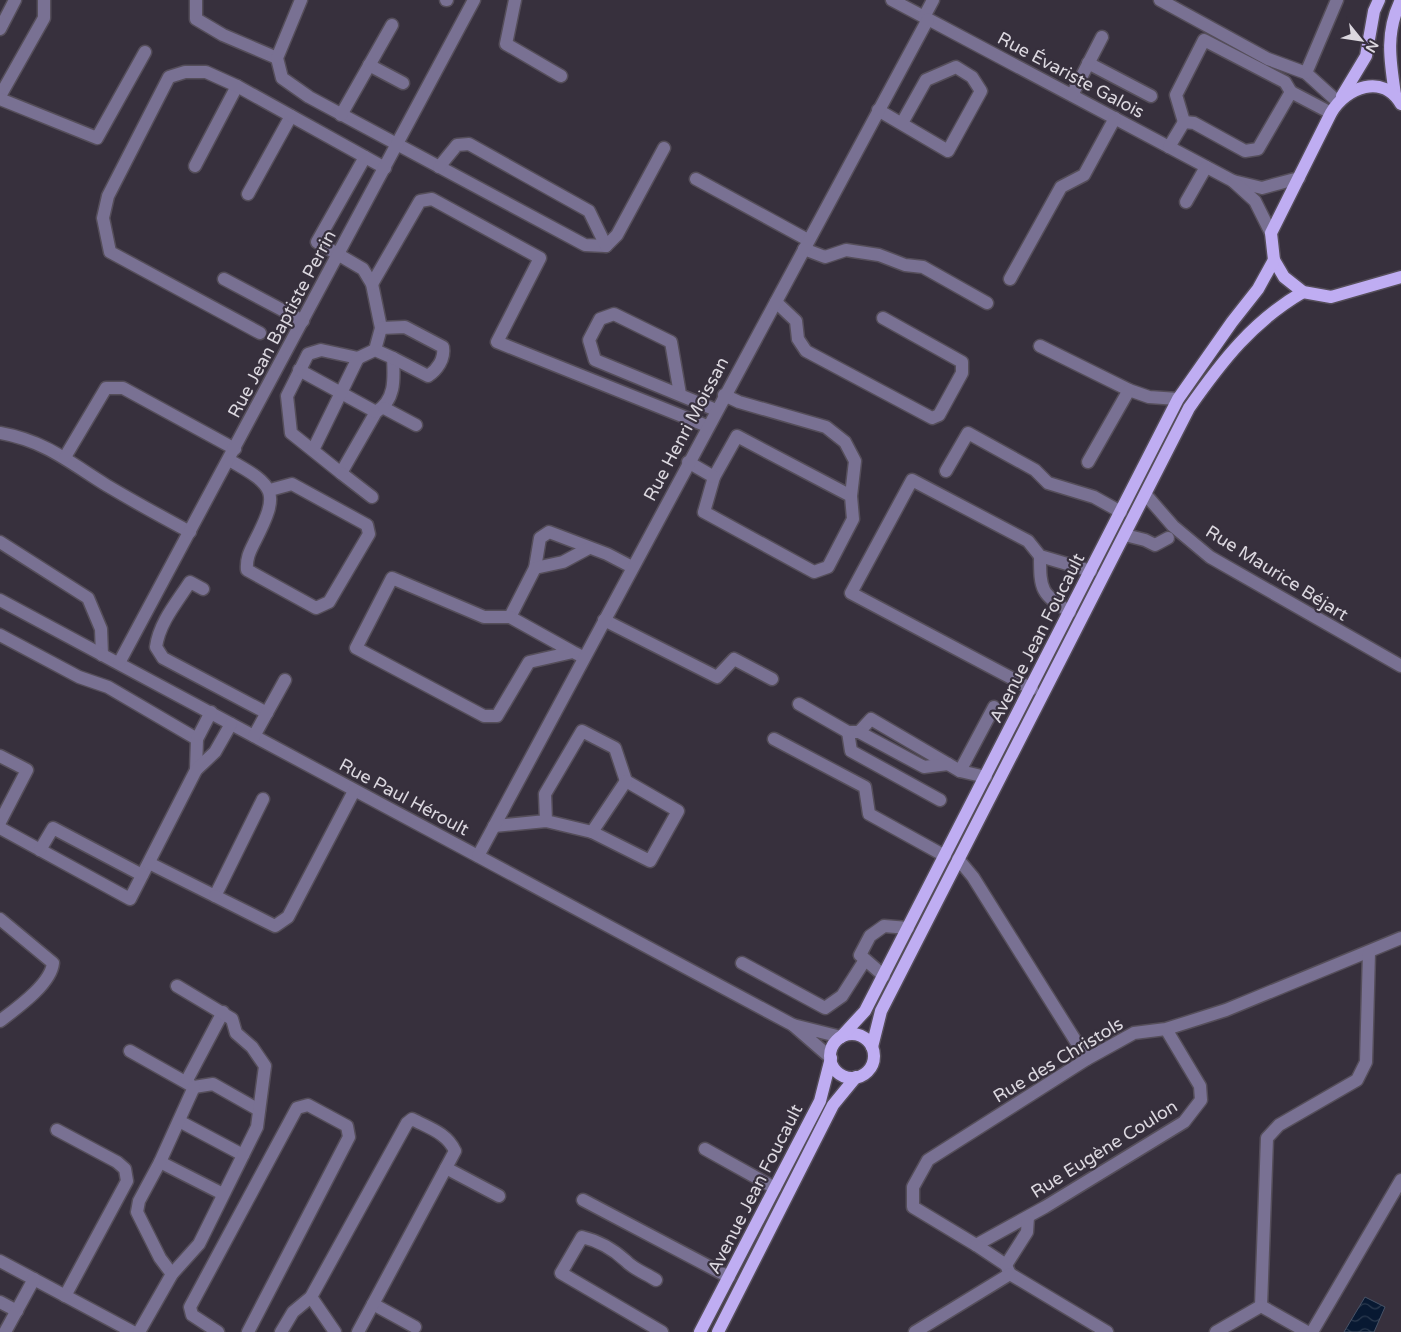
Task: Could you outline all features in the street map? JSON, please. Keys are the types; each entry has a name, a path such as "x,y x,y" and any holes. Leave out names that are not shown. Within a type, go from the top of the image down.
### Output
{"main road":[{"path":"1379,0 1374,11 1366,56 1331,113 1271,233 1274,260 1284,277 1303,292 1331,297 1401,277"},
{"path":"1398,99 1389,40 1395,12 1401,0"},
{"path":"1339,100 1360,87 1381,87 1398,99"},
{"name":"Avenue Jean Foucault","path":"872,1047 881,1011 952,858 986,777 1178,398 1258,289 1274,260"},
{"name":"Avenue Jean Foucault","path":"841,1037 865,1012 908,928 952,858 1125,535 1189,408 1224,358 1278,306 1303,292"},
{"path":"858,1035 864,1037 872,1047 874,1056 872,1066 865,1073 856,1077 839,1073 832,1064 833,1046 841,1037 858,1035"},
{"name":"Avenue Jean Foucault","path":"700,1332 820,1101 831,1058"},
{"name":"Avenue Jean Foucault","path":"718,1332 833,1105 856,1077"}],"street":[{"path":"0,28 15,0"},
{"path":"44,0 44,18 0,97 97,138 145,52"},
{"path":"196,0 196,19 223,35 277,58"},
{"path":"301,0 277,58 282,78 309,97 585,245 606,246 617,235 664,148"},
{"name":"Rue Jean Baptiste Perrin","path":"119,663 474,0"},
{"path":"515,0 506,44 561,76"},
{"name":"Rue Henri Moissan","path":"478,856 578,654 604,620 878,110 926,18 933,0"},
{"path":"1160,0 1268,59 1306,73 1339,100"},
{"path":"1306,73 1337,0"},
{"name":"Rue Évariste Galois","path":"895,1 1206,168 1234,181 1262,188 1299,178"},
{"path":"342,115 392,25"},
{"path":"1072,95 1102,37"},
{"path":"1169,147 1184,122 1176,95 1204,40 1285,82 1292,92 1331,113"},
{"path":"1088,63 1151,96"},
{"path":"369,65 403,83"},
{"path":"878,110 948,151 981,91 972,77 956,67 926,80 902,123"},
{"path":"260,333 110,252 103,218 108,196 169,77 185,72 206,72 237,86 385,168"},
{"path":"194,166 237,86"},
{"path":"1184,122 1194,123 1245,152 1258,149 1292,92"},
{"path":"248,194 291,116"},
{"path":"1010,279 1061,187 1084,175 1115,118"},
{"path":"439,167 457,145 469,144 589,210 606,246"},
{"path":"365,157 317,242 363,269 372,284 381,328 376,350"},
{"path":"1186,202 1206,168"},
{"path":"696,179 825,257 846,250 879,255 905,265 923,267 987,303"},
{"name":"Rue Évariste Galois","path":"1234,181 1255,201 1271,233"},
{"path":"372,284 420,201 432,199 540,258 497,342 707,426"},
{"path":"224,279 303,321"},
{"path":"776,302 796,321 798,339 806,351 932,418 940,415 962,372 962,362 883,318"},
{"path":"680,394 671,342 614,314 600,319 589,340 595,360 716,410"},
{"path":"372,497 291,433 288,396 308,354 321,350 358,358 376,350 428,376 436,371 444,353 443,347 405,326 381,328"},
{"path":"1040,346 1128,390 1149,397 1178,398"},
{"path":"313,450 358,358"},
{"path":"341,473 394,389 394,358"},
{"path":"299,370 341,393 416,425"},
{"path":"65,457 106,388 123,388 232,454 259,476 270,490 269,512 246,559 247,570 316,608 330,602 368,534 367,524 292,484 270,490"},
{"path":"1088,462 1128,390"},
{"path":"724,395 739,402 826,427 846,442 855,462 851,496 853,519 828,567 814,572 704,512 714,477 738,436 851,496"},
{"path":"0,433 24,437 65,457 105,484 190,532"},
{"path":"946,470 968,433 1035,470 1048,482 1094,497 1121,512"},
{"path":"688,462 714,477"},
{"path":"1032,689 851,593 912,480 1028,541 1040,556 1091,571"},
{"name":"Rue Maurice Béjart","path":"1146,495 1173,526 1210,556 1401,666"},
{"path":"510,617 535,568 540,538 549,532 632,567"},
{"path":"1125,535 1145,540 1155,545 1168,538"},
{"path":"0,542 88,598 101,629 102,655"},
{"path":"535,568 563,562 589,548"},
{"path":"1040,556 1040,582 1049,599 1070,612"},
{"path":"392,578 484,617 510,617 578,654 529,662 497,716 484,716 356,648 392,578"},
{"path":"203,589 190,582 157,635 156,647 163,658 267,713"},
{"name":"Rue Paul Héroult","path":"0,600 792,1025 831,1058"},
{"path":"604,620 717,677 734,659 772,679"},
{"path":"0,635 79,677 108,687 197,739"},
{"path":"254,736 285,680"},
{"path":"799,704 924,767 948,764 960,771 986,777"},
{"path":"960,771 994,706"},
{"path":"196,770 197,739 211,712"},
{"path":"0,828 130,899 196,770 215,752 231,724"},
{"path":"494,826 546,821 592,832 650,861 678,811 626,781 615,748 582,731 545,794 546,821"},
{"path":"854,732 851,751 940,800"},
{"path":"774,739 865,787 868,814 952,858 974,876 1087,1059"},
{"path":"0,756 27,770 0,822"},
{"path":"592,832 626,781"},
{"path":"149,863 275,926 288,917 354,791"},
{"path":"216,896 263,800"},
{"path":"40,850 53,828 142,875"},
{"path":"0,919 53,963 52,972 23,1003 0,1021"},
{"path":"884,976 860,955 870,936 884,926 908,928"},
{"name":"Rue des Christols","path":"976,1245 914,1207 914,1186 928,1160 1087,1059 1134,1033 1166,1029 1226,1010 1401,938"},
{"path":"1261,1306 1267,1138 1279,1125 1357,1080 1362,1072 1366,1062 1369,952"},
{"path":"742,963 825,1008 842,996 865,960"},
{"path":"139,1332 172,1274 198,1244 257,1127 265,1066 252,1047 236,1033 232,1019 177,986"},
{"path":"172,1274 160,1258 137,1212 139,1201 179,1121 190,1085 223,1012"},
{"name":"Rue Paul Héroult","path":"792,1025 841,1037"},
{"name":"Rue Eugène Coulon","path":"976,1245 1028,1217 1184,1122 1196,1110 1201,1100 1200,1086 1166,1029"},
{"path":"130,1051 190,1085 213,1084 259,1110"},
{"path":"218,1332 192,1315 190,1307 297,1108 308,1106 347,1126 349,1137 248,1332"},
{"path":"281,1332 293,1312 311,1297 407,1123 412,1119 441,1133 451,1142 455,1151 358,1332"},
{"path":"179,1121 243,1155"},
{"path":"57,1130 117,1162 125,1169 127,1181 65,1296"},
{"path":"705,1149 775,1188"},
{"path":"160,1162 222,1194"},
{"path":"446,1168 499,1196"},
{"path":"1312,1332 1401,1180"},
{"path":"583,1200 729,1277"},
{"name":"Rue Eugène Coulon","path":"1008,1270 1027,1232 1028,1217"},
{"path":"656,1280 626,1262 620,1254 593,1240 582,1237 561,1273 662,1332"},
{"path":"976,1245 1008,1270 1107,1332"},
{"path":"0,1261 134,1332"},
{"path":"915,1332 1008,1270"},
{"path":"5,1332 34,1280"},
{"path":"311,1297 335,1332"},
{"path":"0,1302 17,1311"},
{"path":"373,1304 415,1327"},
{"path":"1216,1332 1261,1306"},
{"path":"1261,1306 1307,1332"}],"water":[{"path":"1365,1297 1385,1307 1374,1332 1344,1332"}]}
